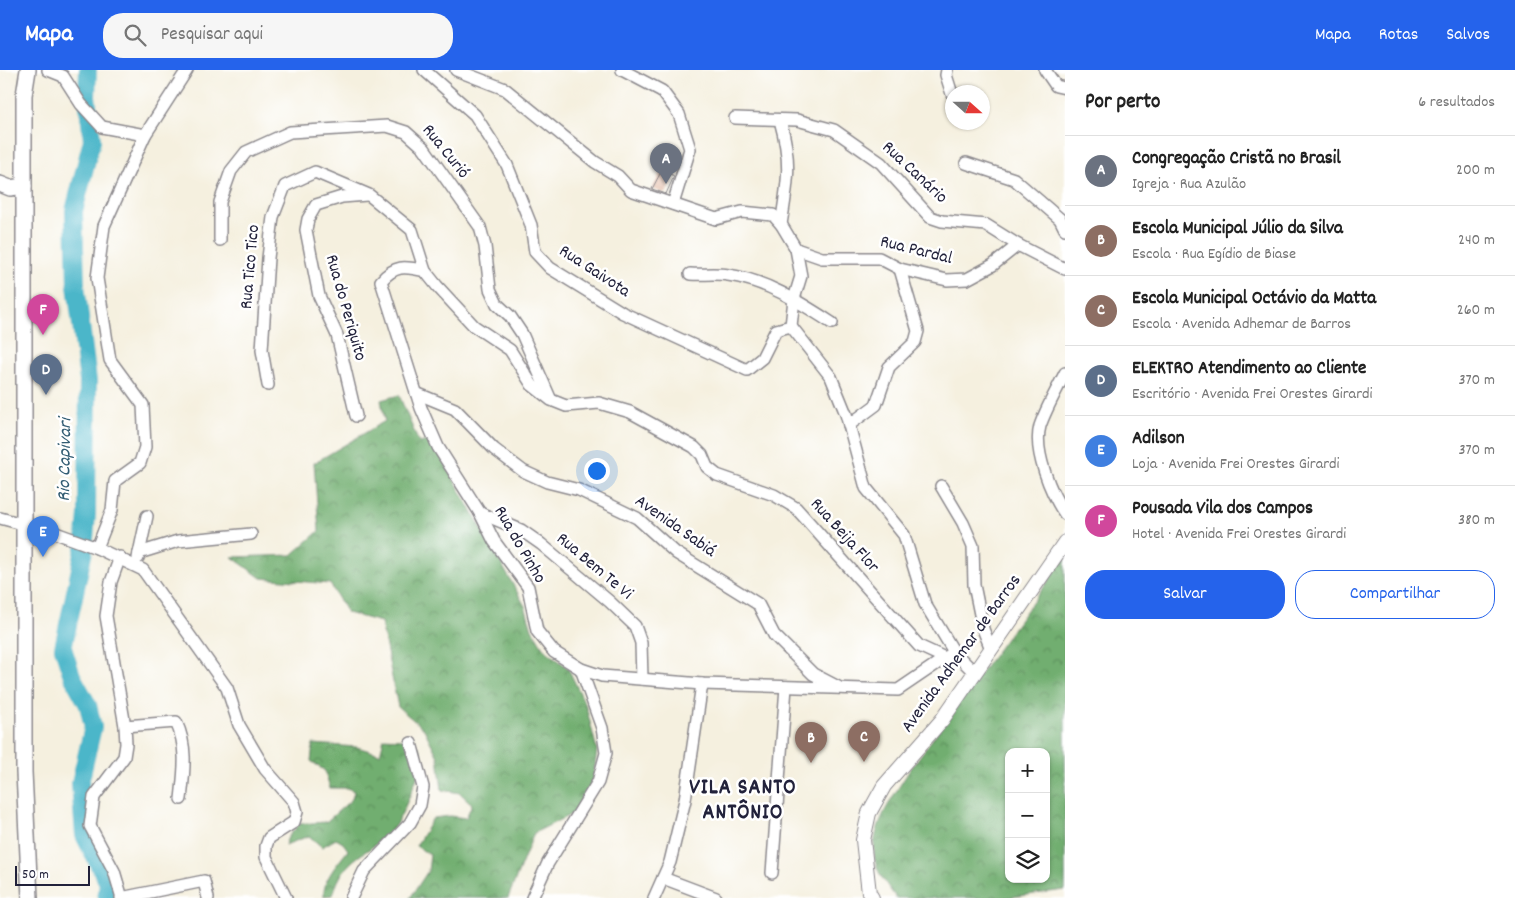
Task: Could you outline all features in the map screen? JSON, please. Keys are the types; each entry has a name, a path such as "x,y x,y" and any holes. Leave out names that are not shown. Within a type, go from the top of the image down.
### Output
{"main road":[{"path":"28,70 24,94 24,523 26,623 24,772 30,898"},
{"path":"0,184 10,188 24,186"}],"street":[{"path":"48,70 63,76 81,104 102,127 145,134"},
{"path":"93,546 112,510 115,481 140,463 145,447 143,405 110,360 97,278 104,226 145,134 187,70"},
{"name":"Rua Gaivota","path":"424,70 474,115 510,174 531,225 535,252 550,268 623,313 748,370 762,358 776,330"},
{"path":"456,70 504,89 594,162 618,176 631,190 716,219 742,212 772,215 782,224 796,249 801,276 794,299 791,326 831,377 849,425 866,488 904,535 925,604 949,655 975,673"},
{"path":"622,70 662,91 679,114 690,149 673,204"},
{"path":"1046,70 1056,86 1065,88"},
{"path":"944,72 949,85"},
{"name":"Rua Canário","path":"735,118 797,120 834,130 881,163 930,217 942,221 986,225 1018,245 1065,269"},
{"path":"780,120 787,146 789,172 782,224"},
{"name":"Rua Curió","path":"220,240 220,202 231,171 246,152 290,132 386,126 406,132 424,148 480,227 485,246 490,289 497,304 510,316 522,334 550,400"},
{"path":"966,164 1014,180 1060,219 1065,229"},
{"name":"Rua Beija Flor","path":"315,172 369,195 412,230 425,271 474,326 510,350 532,385 550,400 566,406 599,403 630,412 694,447 702,455 707,467 717,475 774,495 796,508 919,646 949,655"},
{"name":"Rua Tico Tico","path":"268,385 262,350 273,217 285,186 315,172"},
{"name":"Rua do Periquito","path":"356,416 337,335 319,296 306,230 308,219 316,205 342,197 369,195"},
{"name":"Rua Pardal","path":"796,249 822,258 879,258 900,269 946,280 967,279 993,265 1018,245"},
{"name":"Rua do Pinho","path":"425,271 406,266 390,271 381,281 416,393 438,447 480,513 494,541 528,586 537,631 554,652 580,668 602,676 702,684 898,690 949,655"},
{"path":"849,425 876,405 889,367 915,342 918,331 900,269"},
{"path":"690,274 728,275 750,281 794,299 832,323"},
{"path":"776,330 794,299"},
{"path":"776,330 791,326"},
{"path":"1065,373 1040,427 1039,450 1055,500 1065,514"},
{"name":"Avenida Sabiá","path":"416,393 455,410 494,449 523,471 547,482 579,490 637,518 676,553 758,604 774,635 813,674 842,689"},
{"path":"942,486 973,546 974,585 984,629 991,649"},
{"name":"Rua Bem Te Vi","path":"480,513 520,530 541,544 610,602 635,626 641,644 642,679"},
{"path":"136,567 147,516"},
{"path":"0,518 24,523 93,546 120,557 143,570 227,688 239,725 265,769 294,802 297,812 294,822 269,838 266,846 266,857 286,898"},
{"path":"139,553 178,541 251,534"},
{"name":"Avenida Adhemar de Barros","path":"872,898 869,893 864,840 869,813 884,786 942,720 1065,542"},
{"path":"120,557 111,582 106,616 125,726 126,744 124,757 94,797 90,826 114,870 121,898 204,882 208,898"},
{"path":"532,898 548,862 598,782 606,752 602,728 580,668"},
{"path":"654,898 670,862 685,800 702,684"},
{"path":"772,873 786,687"},
{"path":"125,726 176,722 183,737 184,754 181,799"},
{"path":"351,898 364,871 410,823 420,805 423,787 411,743"},
{"path":"663,878 716,898"}],"green space":[{"path":"399,395 419,443 432,440 525,606 532,629 544,649 568,668 586,706 597,750 593,782 574,813 534,833 508,898 410,898 428,871 430,855 416,846 433,818 450,816 466,818 472,804 460,793 442,790 438,757 424,729 398,707 381,622 347,613 330,584 261,578 232,557 292,555 319,531 314,463 385,421 381,400"},
{"path":"1065,558 1065,890 1004,898 896,898 883,880 877,868 874,855 877,829 888,805 909,771"},
{"path":"384,738 406,740 414,742 418,746 422,759 415,784 393,829 351,863 338,881 333,895 324,896 324,889 329,877 348,850 343,843 336,839 322,847 309,836 285,845 288,837 299,824 326,822 352,799 354,791 347,788 330,788 325,771 311,761 313,744 357,747 380,754"}],"building":[{"path":"662,170 674,176 666,194 652,189"}],"waterway":[{"name":"Rio Capivari","path":"88,70 87,96 92,140 74,211 76,285 88,381 87,514 84,550 63,648 72,676 88,705 93,727 80,783 84,835 108,883 106,898"}],"place":[{"name":"Congregação Cristã no Brasil","path":"666,184"},
{"name":"Pousada Vila dos Campos","path":"43,335"},
{"name":"ELEKTRO Atendimento ao Cliente","path":"46,395"},
{"name":"Adilson","path":"43,557"},
{"name":"Escola Municipal Octávio da Matta","path":"864,762"},
{"name":"Escola Municipal Júlio da Silva","path":"811,763"}],"district":[{"name":"VILA SANTO ANTÔNIO","path":"743,800"}]}
